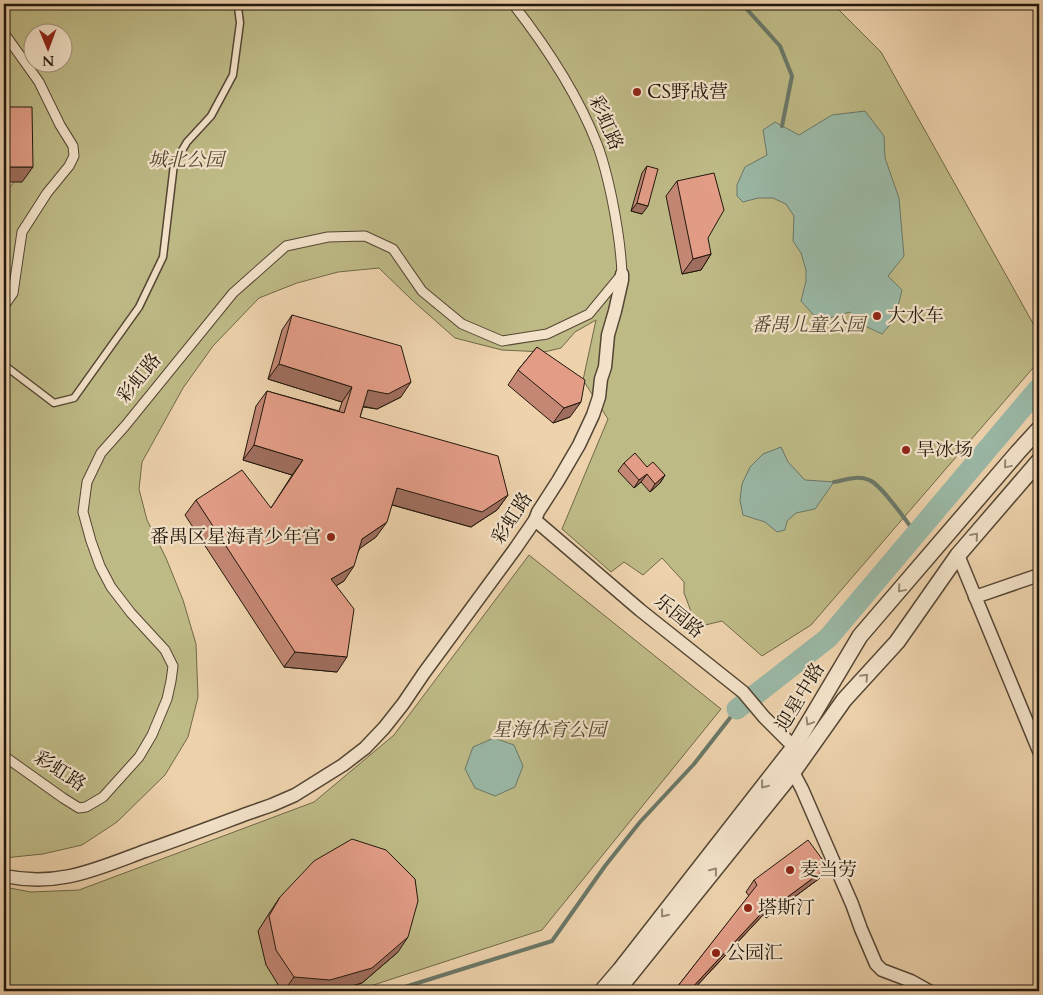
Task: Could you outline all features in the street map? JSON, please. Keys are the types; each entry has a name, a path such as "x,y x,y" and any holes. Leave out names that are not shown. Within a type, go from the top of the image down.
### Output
{"street":[{"name":"彩虹路","path":"4,876 43,880 74,876 106,866 279,802 295,795 343,765 365,748 403,704 466,614 515,549 558,482 579,445 599,398 601,379 605,367 608,335 622,280 621,252 617,222 607,176 597,144 573,93 514,4"},
{"path":"4,32 40,82 60,125 73,146 74,156 69,166 47,193 22,232 12,293 4,306"},
{"name":"彩虹路","path":"4,756 79,808 86,807 103,797 139,756 152,735 166,698 173,666 165,650 131,613 111,587 100,566 90,541 83,512 86,482 101,453 233,293 286,246 328,237 365,236 393,249 422,291 462,324 502,341 548,334 589,314 622,274"},
{"name":"迎星中路","path":"617,991 626,984 788,766 794,747 860,636 1039,429"},
{"name":"迎星中路","path":"602,991 788,766 844,700 897,642 958,555 1036,466"},
{"name":"乐园路","path":"535,520 640,610 743,692 764,717 794,747"},
{"path":"958,555 1039,751"},
{"path":"975,597 1039,575"},
{"path":"788,766 802,790 876,964 882,970 911,981 929,991"}],"lane":[{"path":"4,365 54,403 74,398 139,307 163,257 174,164 187,142 211,116 232,75 240,24 236,4"},
{"path":"1036,466 1039,484"}],"green space":[{"path":"4,4 833,4 881,52 1039,334 1039,361 811,625 762,656 722,621 697,627 684,593 684,582 662,558 643,575 624,562 611,572 562,529 608,419 583,380 596,320 575,332 561,348 544,352 502,350 455,338 379,268 338,272 297,283 259,298 213,346 183,388 142,462 139,489 147,520 166,558 183,600 196,644 198,697 188,737 165,775 117,822 82,845 43,854 4,858 4,190 11,186 25,167 27,154 4,113"},
{"name":"星海体育公园","path":"529,555 721,709 542,930 355,991 4,991 4,887 31,892 79,890 314,802 394,735"}],"shaded area":[{"path":"865,111 884,136 885,158 899,198 904,256 888,276 902,290 895,319 882,334 865,326 850,312 819,321 801,301 806,281 806,270 801,253 793,241 794,216 786,204 773,198 758,198 743,202 737,196 737,185 745,167 767,155 763,130 775,122 799,135 832,115"},
{"path":"781,447 788,462 805,480 834,482 815,509 796,513 787,521 785,530 777,532 765,522 743,515 740,500 742,484 750,467 763,454"},
{"path":"494,738 514,745 523,766 515,787 495,796 475,788 465,769 473,747"}],"building":[{"path":"4,107 32,107 33,167 4,167"},
{"path":"647,166 658,169 648,206 637,203"},
{"path":"714,173 724,210 708,238 711,254 693,259 677,181"},
{"path":"292,315 401,346 411,382 388,394 368,390 360,417 498,456 508,495 482,512 397,488 387,522 362,539 354,566 331,579 354,609 347,657 295,652 196,500 242,470 271,508 303,460 254,445 267,391 344,413 352,387 279,364"},
{"path":"537,347 585,380 581,402 564,408 518,370"},
{"path":"635,453 647,467 653,462 665,475 655,484 647,474 639,480 624,463"},
{"path":"352,839 386,850 415,879 418,901 408,937 372,968 330,980 294,977 276,950 269,916 280,897 314,861"},
{"path":"808,840 828,867 774,907 771,903 689,991 674,991 757,885 754,880"}],"waterway":[{"path":"742,4 780,46 792,76 782,126"},
{"path":"737,709 828,638 1039,388"},
{"path":"834,482 860,478 874,483 894,504 916,534"},
{"path":"392,991 552,941 605,866 640,822 694,764 737,709"}],"place":[{"name":"CS野战营","path":"637,92"},
{"name":"大水车","path":"877,316"},
{"name":"旱冰场","path":"906,450"},
{"name":"番禺区星海青少年宫","path":"331,537"},
{"name":"麦当劳","path":"790,870"},
{"name":"塔斯汀","path":"748,908"},
{"name":"公园汇","path":"716,953"}],"park label":[{"name":"城北公园","path":"186,160"},
{"name":"番禺儿童公园","path":"808,325"}]}
